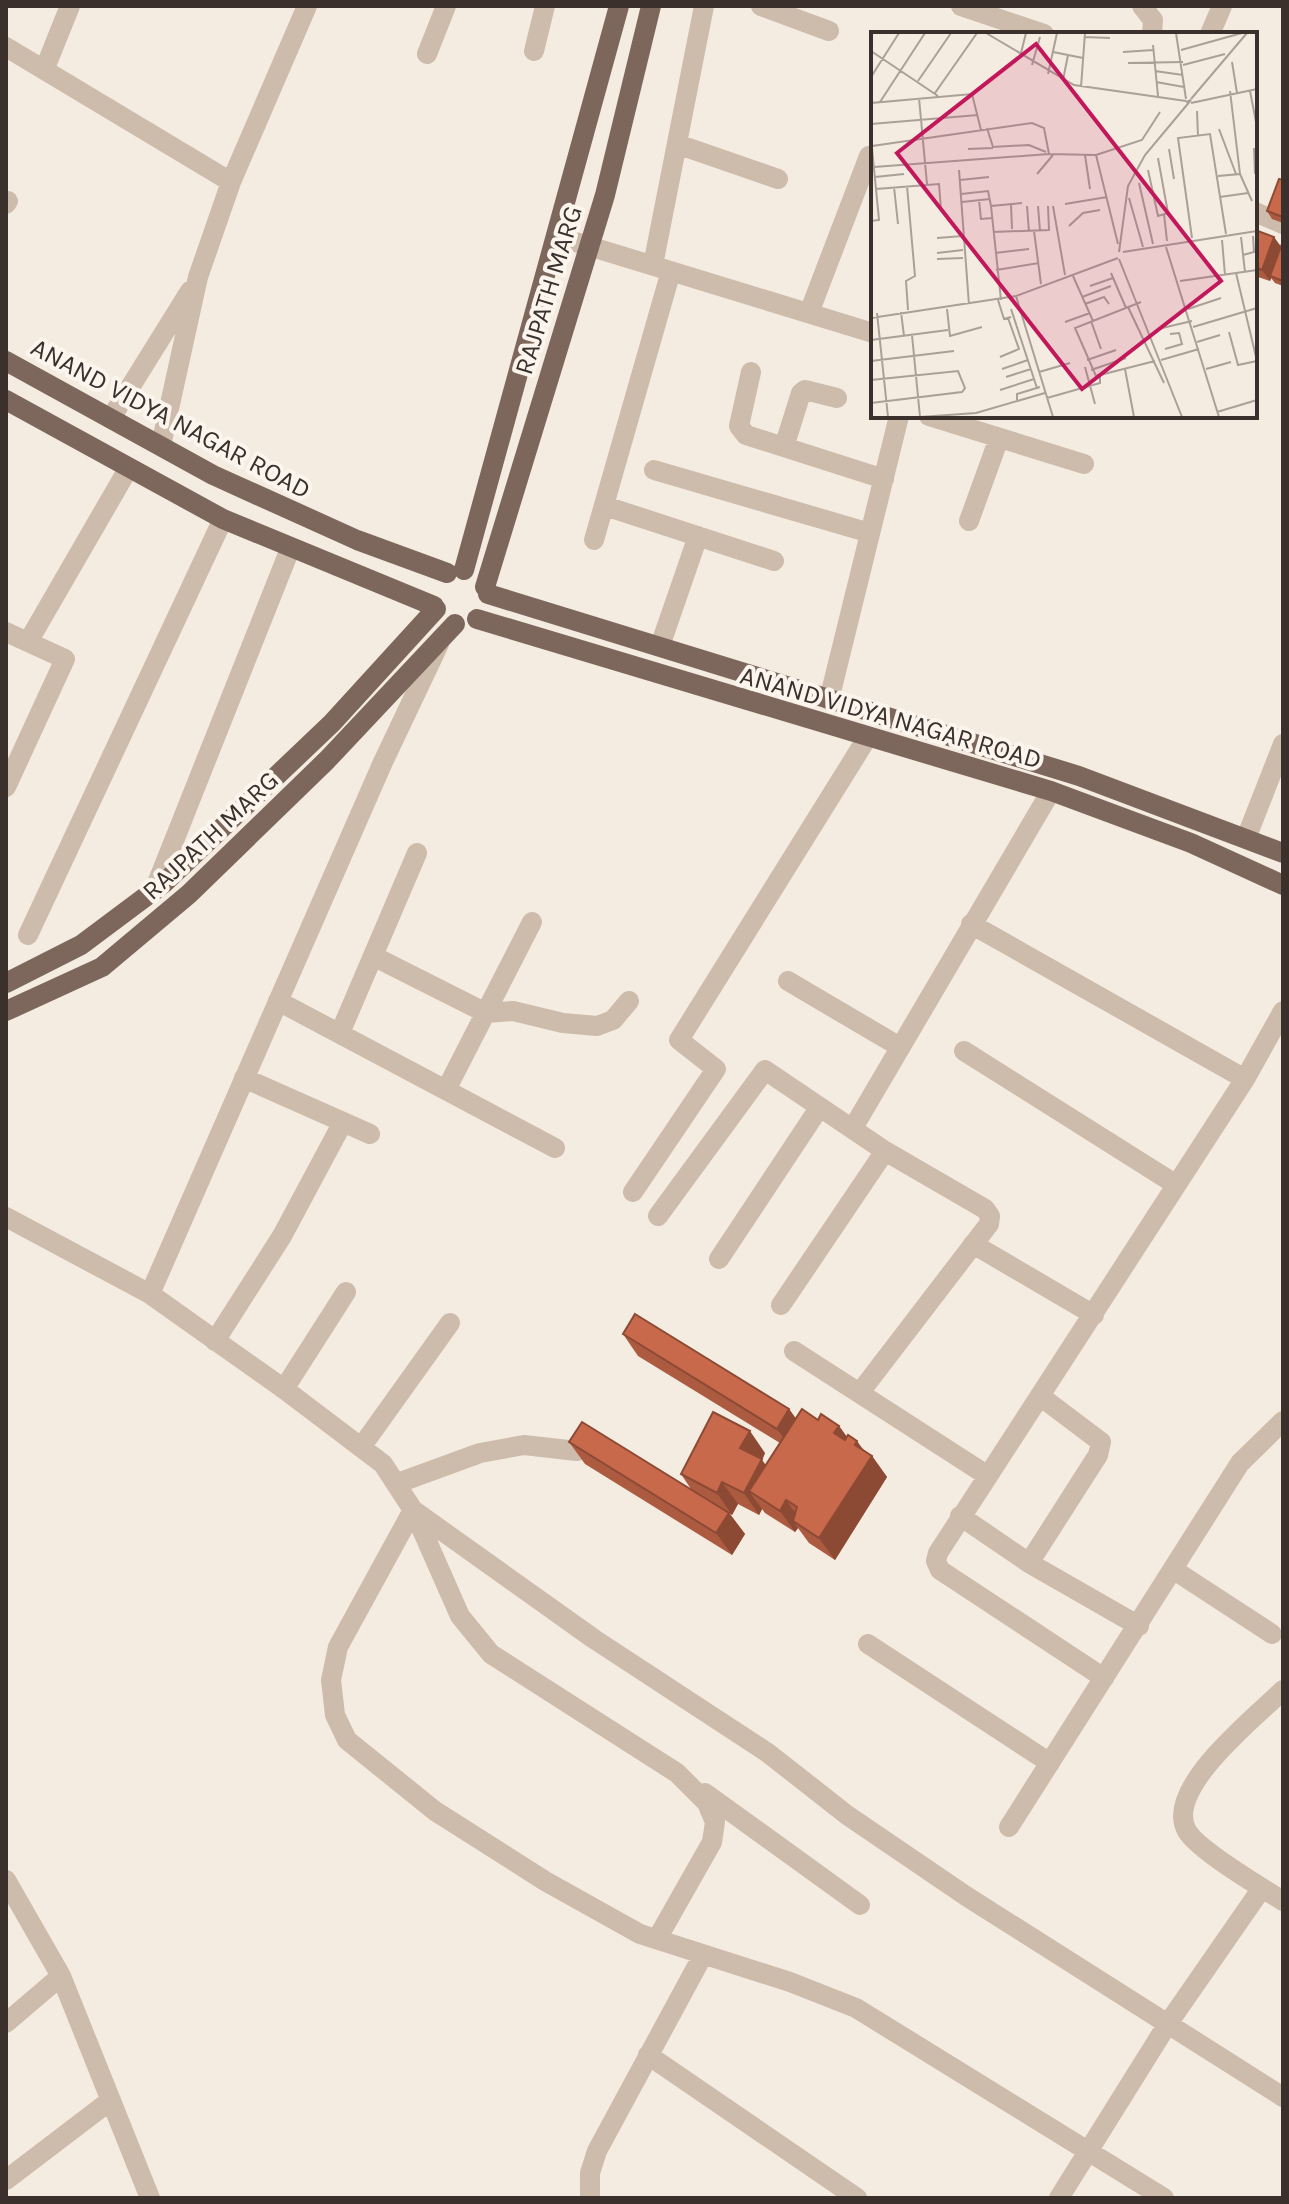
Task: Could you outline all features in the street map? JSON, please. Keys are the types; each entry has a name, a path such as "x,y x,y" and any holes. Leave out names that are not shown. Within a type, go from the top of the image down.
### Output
{"main road":[{"name":"RAJPATH MARG","path":"455,572 556,236 619,6"},
{"name":"RAJPATH MARG","path":"487,590 605,195 651,6"},
{"name":"ANAND VIDYA NAGAR ROAD","path":"6,361 284,509 455,572"},
{"path":"6,400 223,519 435,608 449,630 477,619 486,609 487,590 482,579 455,572 433,589 435,608"},
{"name":"ANAND VIDYA NAGAR ROAD","path":"487,590 829,700 902,719 1064,771 1247,836 1283,853"},
{"name":"RAJPATH MARG","path":"6,983 81,945 154,891 332,723 435,608"},
{"name":"ANAND VIDYA NAGAR ROAD","path":"477,619 1051,791 1191,843 1283,885"},
{"name":"RAJPATH MARG","path":"6,1011 102,967 189,894 327,760 449,630"}],"street":[{"path":"45,68 70,6"},
{"path":"161,445 198,277 231,182 307,6"},
{"path":"427,54 446,6"},
{"path":"534,51 545,6"},
{"path":"594,540 605,506 662,268 677,144 704,6"},
{"path":"761,6 829,31"},
{"path":"961,6 1038,32"},
{"path":"1142,6 1153,20 1152,32"},
{"path":"1211,32 1222,6"},
{"path":"6,47 231,182"},
{"path":"677,144 778,179"},
{"path":"809,313 869,156"},
{"path":"1257,213 1283,224"},
{"path":"556,236 871,332"},
{"path":"111,418 198,277"},
{"path":"751,372 739,426 746,435 884,479"},
{"path":"784,447 801,393 805,390 837,398"},
{"path":"829,700 899,418"},
{"path":"935,418 1084,464"},
{"path":"969,521 999,438"},
{"path":"28,642 128,469"},
{"path":"654,470 870,533"},
{"path":"605,506 774,561"},
{"path":"28,935 223,519"},
{"path":"660,646 698,536"},
{"path":"154,891 290,549"},
{"path":"150,1294 278,1001 449,630"},
{"path":"6,632 65,659 6,787"},
{"path":"633,1192 716,1069 679,1040 867,738"},
{"path":"1247,836 1283,744"},
{"path":"853,1128 1051,791"},
{"path":"340,1033 417,853"},
{"path":"447,1088 532,922"},
{"path":"971,924 1245,1079"},
{"path":"373,956 486,1013 513,1011 563,1023 597,1026 613,1020 629,1001"},
{"path":"788,981 900,1047"},
{"path":"278,1001 555,1148"},
{"path":"1104,1678 940,1570 936,1561 938,1553 1245,1079 1283,1011"},
{"path":"964,1051 1175,1184"},
{"path":"658,1216 765,1070 885,1151 985,1209 989,1224 861,1391"},
{"path":"244,1078 370,1134"},
{"path":"719,1259 819,1108"},
{"path":"215,1341 282,1236 343,1122"},
{"path":"781,1305 885,1151"},
{"path":"6,1217 150,1294 362,1446 398,1483 460,1616 491,1654 677,1773 860,1905"},
{"path":"973,1244 1094,1315"},
{"path":"284,1389 346,1292"},
{"path":"362,1446 450,1323"},
{"path":"794,1351 861,1391 988,1476"},
{"path":"1029,1563 1098,1455 1101,1442 1040,1396"},
{"path":"1009,1827 1240,1463 1282,1424"},
{"path":"398,1483 480,1453 524,1445 577,1451"},
{"path":"413,1510 338,1647 331,1680 335,1715 347,1740 435,1811 545,1881 640,1934 790,1982 856,2008 1164,2198"},
{"path":"413,1510 594,1639 768,1753 919,1865 1283,2097"},
{"path":"960,1516 1029,1563 1139,1626"},
{"path":"1174,1570 1272,1634"},
{"path":"868,1644 1050,1763"},
{"path":"1283,1690 1202,1771 1183,1802 1187,1831 1283,1901"},
{"path":"657,1939 712,1842 715,1822 707,1803 677,1773"},
{"path":"6,1880 61,1976 150,2198"},
{"path":"1059,2198 1167,2025 1262,1888"},
{"path":"590,2198 590,2173 597,2151 703,1955"},
{"path":"6,2023 61,1976"},
{"path":"648,2055 857,2198"},
{"path":"6,2180 111,2100"}],"building":[{"path":"1279,179 1283,180 1283,217 1267,211"},
{"path":"1257,231 1274,237 1262,270 1257,268"},
{"path":"1283,241 1283,281 1270,276"},
{"path":"635,1314 789,1409 777,1429 623,1334"},
{"path":"802,1409 818,1420 821,1414 839,1426 834,1433 845,1440 848,1435 857,1441 855,1445 872,1456 819,1538 793,1521 797,1507 786,1500 780,1511 749,1491"},
{"path":"713,1412 750,1431 740,1448 762,1459 744,1493 722,1482 717,1493 681,1474"},
{"path":"582,1422 729,1513 716,1533 569,1442"}]}
